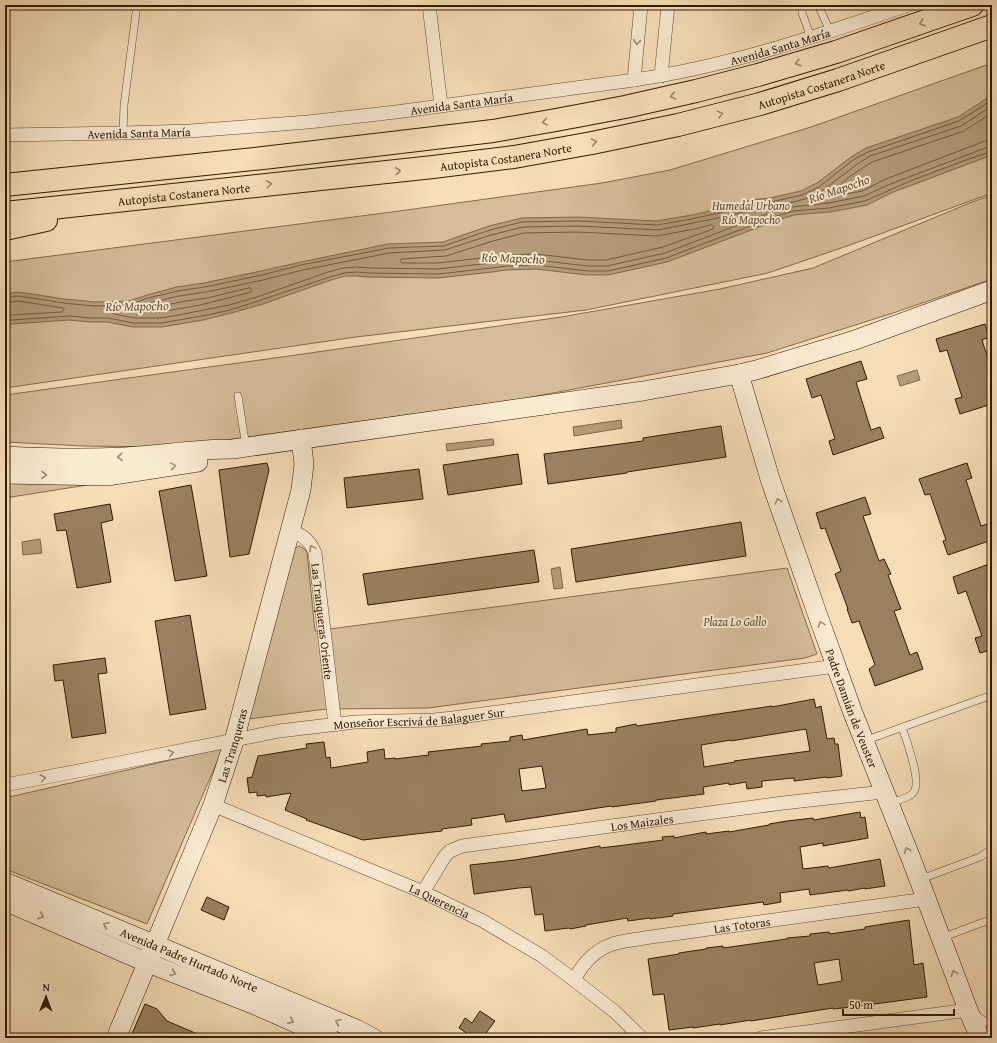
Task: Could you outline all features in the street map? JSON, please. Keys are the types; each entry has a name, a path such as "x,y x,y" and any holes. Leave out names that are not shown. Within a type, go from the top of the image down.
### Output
{"highway":[{"path":"5,185 377,145 556,120 625,107 758,75 836,52 972,5"},
{"name":"Autopista Costanera Norte","path":"5,212 433,167 514,157 592,143 678,125 760,104 838,80 992,26"},
{"path":"5,230 64,215 105,202"}],"street":[{"path":"428,5 441,105"},
{"path":"634,80 641,5"},
{"path":"661,76 668,5"},
{"name":"Avenida Santa María","path":"5,135 190,131 308,122 366,116 634,80 706,67 811,37 908,5"},
{"path":"5,456 100,458 239,448 643,391 756,370 854,340 992,290"},
{"name":"Padre Damián de Veuster","path":"739,374 770,479 836,666 940,938 980,1038"},
{"name":"Las Tranqueras","path":"116,1038 213,805 234,741 301,490 304,464 301,439"},
{"path":"5,474 107,476 203,461 216,458 239,448"},
{"name":"Las Tranqueras Oriente","path":"291,530 302,536 310,543 315,553 335,725"},
{"name":"Monseñor Escrivá de Balaguer Sur","path":"5,785 279,731 355,722 434,720 453,718 836,666"},
{"name":"Los Maizales","path":"423,892 445,856 450,851 462,846 783,803 886,797"},
{"name":"La Querencia","path":"213,805 423,892 483,921 542,956 614,1011 642,1038"},
{"name":"Avenida Padre Hurtado Norte","path":"5,882 255,1005 330,1038"},
{"name":"Las Totoras","path":"574,980 578,972 595,953 611,944 644,938 926,899"},
{"name":"Avenida Padre Hurtado Norte","path":"5,901 356,1029 373,1038"},
{"path":"761,1038 968,1010"}],"lane":[{"path":"123,133 124,105 137,5"},
{"path":"802,5 802,13 811,37"},
{"path":"818,5 830,31"},
{"path":"238,396 239,448"},
{"path":"864,741 992,695"},
{"path":"886,797 908,797 915,789 916,784 914,766 902,727"},
{"path":"919,880 980,857 992,849"},
{"path":"940,938 992,919"},
{"path":"968,1010 989,1024 992,1032"}],"green space":[{"name":"Humedal Urbano Río Mapocho","path":"992,63 992,193 850,245 768,273 586,310 356,337 5,388 5,262 392,212 602,183 670,170 811,127"},
{"path":"992,195 992,279 893,313 767,353 521,399 233,439 164,447 83,446 5,442 5,395 561,317 720,289 813,268"},
{"path":"5,475 119,480 5,498"},
{"name":"Plaza Lo Gallo","path":"299,546 307,552 315,631 787,568 817,654 805,658 428,708 326,709 249,719 294,549"},
{"path":"223,748 147,924 5,869 5,798"}],"water":[{"name":"Río Mapocho","path":"992,95 992,155 891,193 867,205 830,212 794,215 667,262 608,275 587,275 536,269 507,270 438,278 345,276 260,305 203,320 162,327 133,327 107,322 69,320 5,325 5,294 17,292 95,302 129,301 177,287 204,283 388,244 443,242 489,226 522,218 578,217 656,221 692,215 751,200 770,198 801,191 817,183 851,157 866,148 958,117"},
{"path":"917,370 920,380 900,386 897,376"},
{"path":"621,420 622,428 574,436 573,427"},
{"path":"493,439 494,445 447,451 446,444"},
{"path":"40,539 42,553 23,555 22,542"},
{"path":"560,567 563,588 554,589 551,569"}],"building":[{"path":"985,324 989,337 982,340 992,371 992,404 960,414 955,399 962,397 947,350 940,352 936,339"},
{"path":"861,361 867,379 856,382 871,430 880,427 884,438 833,455 829,441 835,439 821,395 812,398 806,379"},
{"path":"721,426 726,457 548,484 544,454 643,441 643,438"},
{"path":"518,454 522,484 448,495 443,465"},
{"path":"267,463 269,470 249,554 230,557 219,470"},
{"path":"967,463 972,478 966,480 981,526 987,524 992,540 948,555 943,541 946,540 930,494 925,495 919,479"},
{"path":"419,469 423,499 347,508 344,478"},
{"path":"191,485 207,576 175,581 159,491"},
{"path":"865,497 871,514 863,516 879,561 884,559 891,574 888,575 901,609 894,611 910,655 917,652 923,669 875,686 869,669 875,665 859,621 852,623 835,574 841,571 825,528 821,529 816,513"},
{"path":"110,504 113,520 101,523 111,582 77,588 66,530 57,531 54,514"},
{"path":"741,522 746,556 576,582 571,549"},
{"path":"534,550 539,582 368,605 363,574"},
{"path":"992,563 992,660 990,660 987,651 980,653 975,638 982,636 966,591 958,594 953,577"},
{"path":"190,615 206,709 170,715 155,621"},
{"path":"105,658 107,673 98,674 106,733 72,738 63,680 55,681 53,665"},
{"path":"814,699 816,708 821,706 827,739 834,738 835,744 838,744 842,776 794,781 794,778 762,781 762,787 747,789 746,782 729,785 729,783 703,787 704,794 506,822 504,814 471,819 472,825 442,829 442,831 363,840 306,820 307,819 285,810 291,793 266,797 266,795 257,796 257,792 249,793 247,778 252,777 258,756 307,748 306,744 324,742 326,758 330,757 331,768 368,762 367,752 384,749 385,759 395,759 429,755 428,752 482,746 481,744 510,741 510,737 522,735 523,740 587,729 588,735 616,732 616,728 636,724 637,726 772,707","holes":["806,729 810,751 734,761 735,762 704,767 701,745","542,766 546,788 522,791 519,769"]},
{"path":"860,812 861,818 865,817 868,838 823,846 823,843 800,847 803,869 828,866 829,868 880,859 885,886 810,895 809,889 780,893 781,902 764,905 763,902 673,914 673,916 650,919 628,921 627,918 570,929 545,931 543,914 535,915 531,887 474,894 470,865 515,860 600,846 600,848 663,840 662,837 674,836 674,838 706,832 706,834 729,832 787,821 813,818 814,820"},
{"path":"207,897 229,907 224,920 201,910"},
{"path":"909,920 914,965 923,963 927,997 852,1007 833,1008 720,1025 669,1030 664,994 653,995 648,959 706,948 723,946 723,948 810,936 810,934 829,932 830,934 865,929 865,927","holes":["839,959 842,981 818,985 814,963"]},
{"path":"145,1004 157,1009 167,1021 207,1038 130,1038"},
{"path":"480,1011 495,1021 486,1033 493,1038 474,1038 459,1028 465,1018 472,1023"}]}
